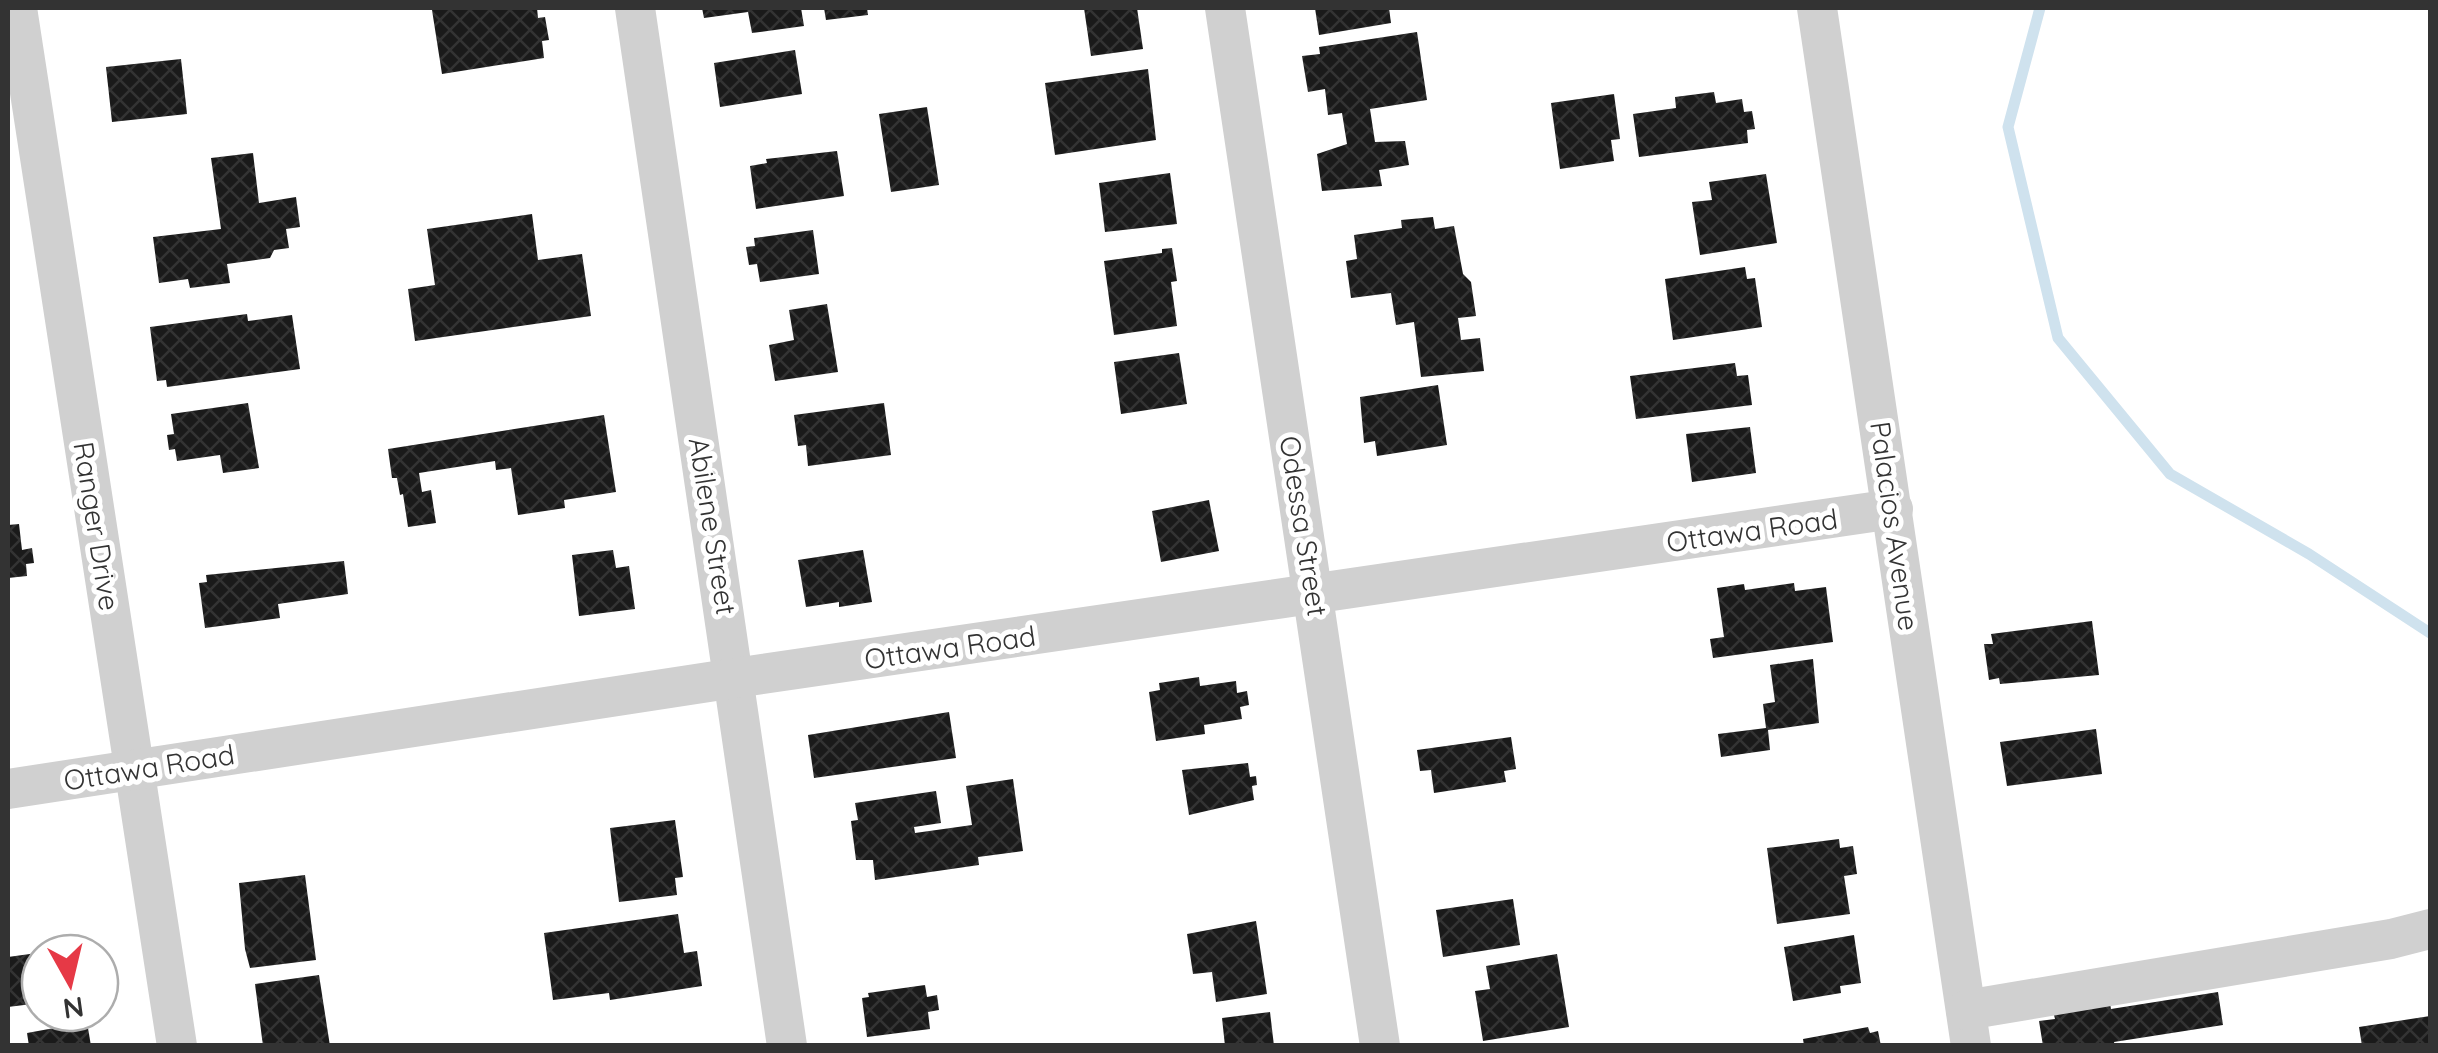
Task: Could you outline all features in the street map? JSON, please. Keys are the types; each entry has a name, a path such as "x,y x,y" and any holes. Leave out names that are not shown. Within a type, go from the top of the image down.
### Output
{"street":[{"name":"Ranger Drive","path":"17,8 177,1046"},
{"name":"Abilene Street","path":"635,8 787,1046"},
{"name":"Odessa Street","path":"1226,8 1380,1046"},
{"name":"Palacios Avenue","path":"1816,8 1968,1028"},
{"name":"Ottawa Road","path":"8,789 736,678 1893,510"},
{"path":"1968,1028 2430,929"}],"building":[{"path":"537,8 538,18 545,17 549,40 542,41 544,58 442,74 432,10"},
{"path":"702,8 801,8 804,26 752,33 748,12 704,18"},
{"path":"824,8 867,8 868,15 826,20"},
{"path":"1084,8 1137,8 1143,49 1091,56"},
{"path":"1315,8 1389,8 1391,23 1319,35"},
{"path":"1417,32 1427,100 1370,109 1375,142 1405,141 1409,165 1379,170 1382,186 1322,191 1317,154 1347,144 1342,113 1328,115 1325,89 1308,92 1302,56 1320,54 1319,47"},
{"path":"795,50 802,94 720,107 714,63"},
{"path":"181,59 187,114 112,122 106,67"},
{"path":"1148,69 1156,140 1055,155 1045,83"},
{"path":"1714,92 1716,103 1742,99 1744,112 1752,111 1755,129 1747,130 1748,143 1639,157 1633,114 1676,108 1675,97"},
{"path":"1614,94 1620,139 1611,140 1614,161 1560,169 1551,103"},
{"path":"927,107 939,185 891,192 879,114"},
{"path":"837,151 844,196 756,209 750,166 767,163 766,159"},
{"path":"253,153 259,203 296,197 300,227 286,229 289,248 274,250 270,258 227,264 230,283 190,288 188,279 159,283 153,237 221,229 211,158"},
{"path":"1170,173 1177,224 1105,232 1099,183"},
{"path":"1766,174 1777,243 1700,255 1692,202 1712,200 1709,182"},
{"path":"532,214 538,260 582,254 591,316 415,341 408,289 435,285 427,229"},
{"path":"1433,217 1435,229 1454,226 1463,274 1471,282 1476,316 1458,318 1461,340 1480,338 1484,371 1421,377 1414,322 1396,325 1391,293 1351,298 1346,261 1357,259 1354,235 1402,228 1401,220"},
{"path":"813,230 819,274 760,282 757,264 749,265 746,247 755,246 754,238"},
{"path":"1172,248 1177,281 1171,282 1177,326 1114,335 1104,261 1162,253 1162,249"},
{"path":"1745,267 1747,279 1755,278 1762,327 1673,340 1665,279"},
{"path":"827,304 838,372 775,381 769,345 794,340 789,310"},
{"path":"247,314 248,321 292,315 300,369 167,387 166,380 157,381 150,327"},
{"path":"1179,353 1187,404 1121,414 1114,362"},
{"path":"1735,363 1737,376 1748,375 1752,405 1636,419 1630,376"},
{"path":"1438,385 1447,445 1377,456 1375,441 1364,443 1360,397"},
{"path":"248,403 259,468 223,473 220,455 177,461 175,449 169,450 167,435 174,434 171,414"},
{"path":"884,403 891,455 808,466 806,445 798,446 794,415"},
{"path":"604,415 616,492 564,500 565,508 518,515 511,468 496,470 495,461 419,473 422,492 431,490 436,523 408,527 403,494 400,495 397,478 392,478 388,449"},
{"path":"1750,427 1756,473 1692,482 1686,434"},
{"path":"1209,500 1219,551 1161,562 1152,511"},
{"path":"19,524 22,550 32,548 34,563 26,564 27,576 8,578 8,525"},
{"path":"613,550 616,568 629,566 635,609 579,616 572,555"},
{"path":"863,550 872,602 806,607 798,560"},
{"path":"344,561 348,594 278,604 280,618 205,628 199,583 207,582 206,575"},
{"path":"1794,583 1795,591 1826,587 1833,642 1713,658 1710,639 1724,637 1717,588 1744,584 1745,590"},
{"path":"2092,621 2099,675 2000,684 1999,678 1989,680 1984,644 1993,644 1991,634"},
{"path":"1813,659 1819,723 1768,730 1770,750 1721,757 1718,734 1766,728 1763,704 1775,702 1770,665"},
{"path":"1199,677 1200,686 1236,681 1237,693 1247,691 1249,705 1240,707 1242,719 1204,725 1205,734 1156,741 1149,692 1160,690 1159,683"},
{"path":"949,712 956,758 814,778 808,735"},
{"path":"2096,729 2102,774 2007,786 2000,742"},
{"path":"1511,737 1516,769 1504,771 1506,782 1434,793 1431,770 1420,771 1417,750"},
{"path":"1248,763 1250,777 1256,776 1257,785 1252,786 1254,800 1189,815 1182,770"},
{"path":"1013,779 1023,851 978,857 979,865 875,880 873,860 856,860 851,821 858,820 855,803 936,791 941,823 914,827 915,833 972,825 966,786"},
{"path":"675,820 683,877 675,878 677,895 619,902 610,828"},
{"path":"1839,839 1840,848 1853,846 1857,874 1844,876 1850,914 1777,924 1767,848"},
{"path":"305,875 316,960 250,968 239,883"},
{"path":"1513,899 1520,945 1443,957 1436,910"},
{"path":"678,914 684,953 697,951 702,986 610,1000 609,993 553,1000 544,933"},
{"path":"1256,921 1267,994 1216,1002 1212,972 1193,974 1187,934"},
{"path":"1854,935 1861,983 1840,986 1841,993 1793,1001 1784,947"},
{"path":"1557,954 1569,1027 1483,1041 1475,991 1490,989 1486,966"},
{"path":"20,955 20,1006 8,1007 8,957"},
{"path":"319,975 330,1046 263,1046 255,984"},
{"path":"925,985 927,997 937,995 939,1010 928,1012 930,1029 867,1037 862,998 869,997 868,993"},
{"path":"2218,992 2223,1025 2114,1042 2115,1046 2043,1046 2039,1021 2055,1019 2052,1007 2109,998 2111,1009"},
{"path":"1270,1012 1274,1046 1225,1046 1222,1018"},
{"path":"2430,1016 2430,1046 2362,1046 2359,1027"},
{"path":"1868,1027 1870,1033 1878,1031 1881,1046 1804,1046 1803,1039"},
{"path":"27,1033 89,1033 91,1046 29,1046"}],"waterway":[{"path":"2040,8 2008,127 2058,338 2170,474 2309,554 2430,633"}]}
